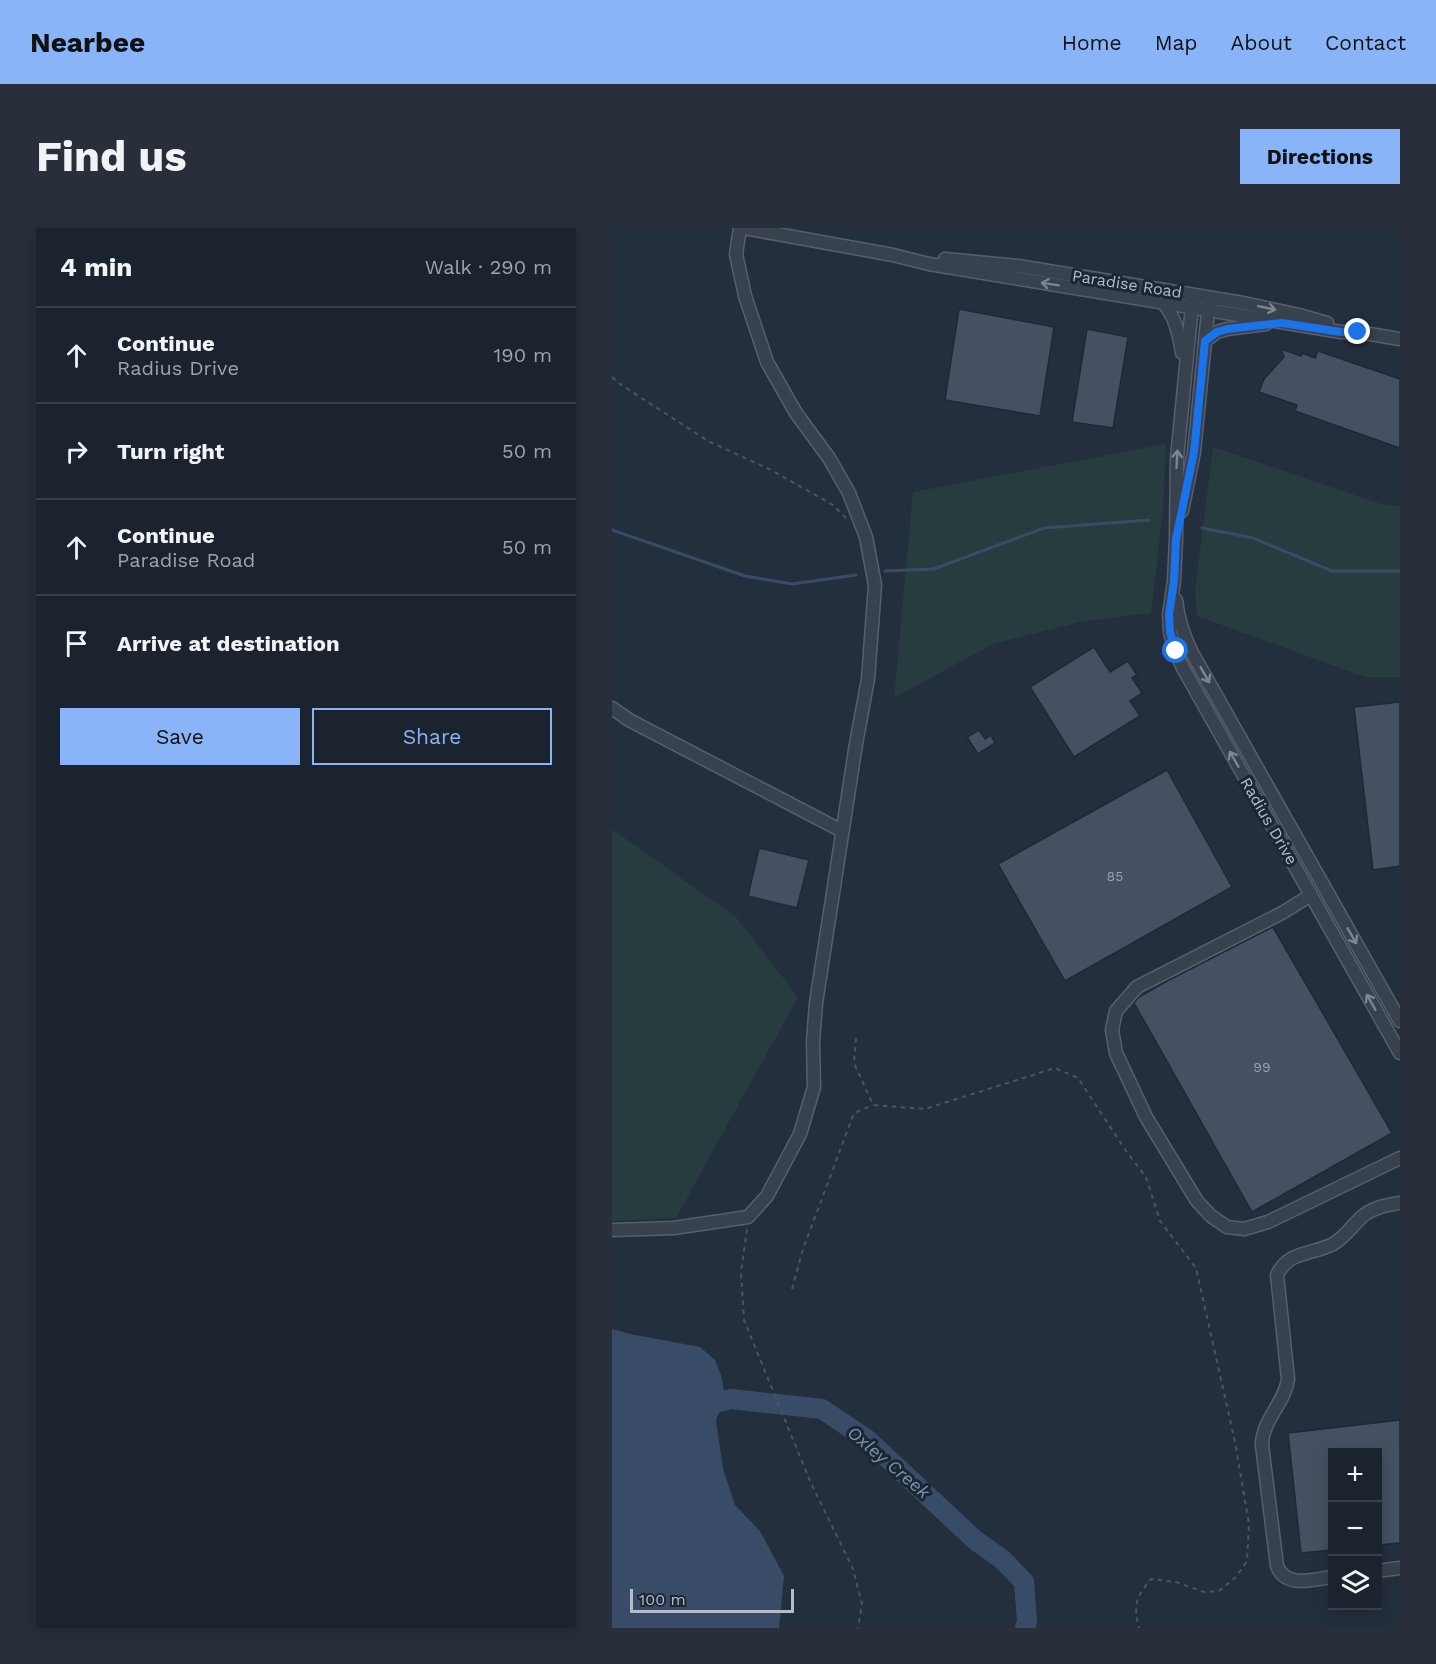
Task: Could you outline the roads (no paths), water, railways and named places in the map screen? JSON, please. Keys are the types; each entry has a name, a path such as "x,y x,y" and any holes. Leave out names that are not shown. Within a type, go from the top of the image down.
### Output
{"street":[{"name":"Paradise Road","path":"742,228 893,255 929,264 1162,302 1192,300"},
{"path":"612,1230 674,1228 748,1217 767,1196 800,1134 814,1087 813,1042 816,1003 868,679 875,585 866,537 849,492 829,458 796,413 767,362 745,296 736,254 742,228"},
{"name":"Paradise Road","path":"893,255 1018,266 1192,300 1282,323 1341,332 1358,332"},
{"name":"Radius Drive","path":"1192,300 1177,458 1176,539 1174,581 1169,615 1170,632 1183,668 1400,1053"},
{"path":"1162,302 1172,314 1180,338 1185,369"},
{"name":"Paradise Road","path":"1209,304 1266,307 1358,332 1400,339"},
{"name":"Radius Drive","path":"1176,539 1194,452 1209,304"},
{"path":"1205,341 1217,332 1227,329 1282,323"},
{"name":"Radius Drive","path":"1174,581 1177,614 1182,633 1400,1021"},
{"path":"612,708 629,720 842,831"},
{"path":"1248,752 1260,786 1290,837 1291,843 1286,849"},
{"path":"1312,866 1307,874 1340,935 1348,962"},
{"path":"1311,896 1137,987 1116,1011 1112,1030 1116,1053 1146,1117 1197,1201 1211,1216 1227,1227 1244,1229 1268,1222 1400,1158"},
{"path":"1328,1578 1291,1581 1280,1573 1277,1566 1262,1445 1262,1435 1284,1396 1288,1379 1277,1275 1286,1262 1293,1257 1332,1244 1344,1236 1371,1210 1384,1205 1400,1203"},
{"path":"1382,1570 1400,1568"}],"water":[{"path":"612,1329 700,1347 715,1360 725,1395 731,1399 720,1409 716,1420 723,1469 735,1505 760,1531 784,1576 779,1628 612,1628"}],"waterway":[{"path":"885,571 934,569 1044,528 1149,520"},
{"path":"1202,528 1253,538 1332,571 1400,571"},
{"path":"612,530 745,576 792,584 856,575"},
{"name":"Oxley Creek","path":"707,1405 731,1399 822,1409 868,1440 975,1540 1003,1560 1024,1582 1027,1622 1025,1628"}]}
